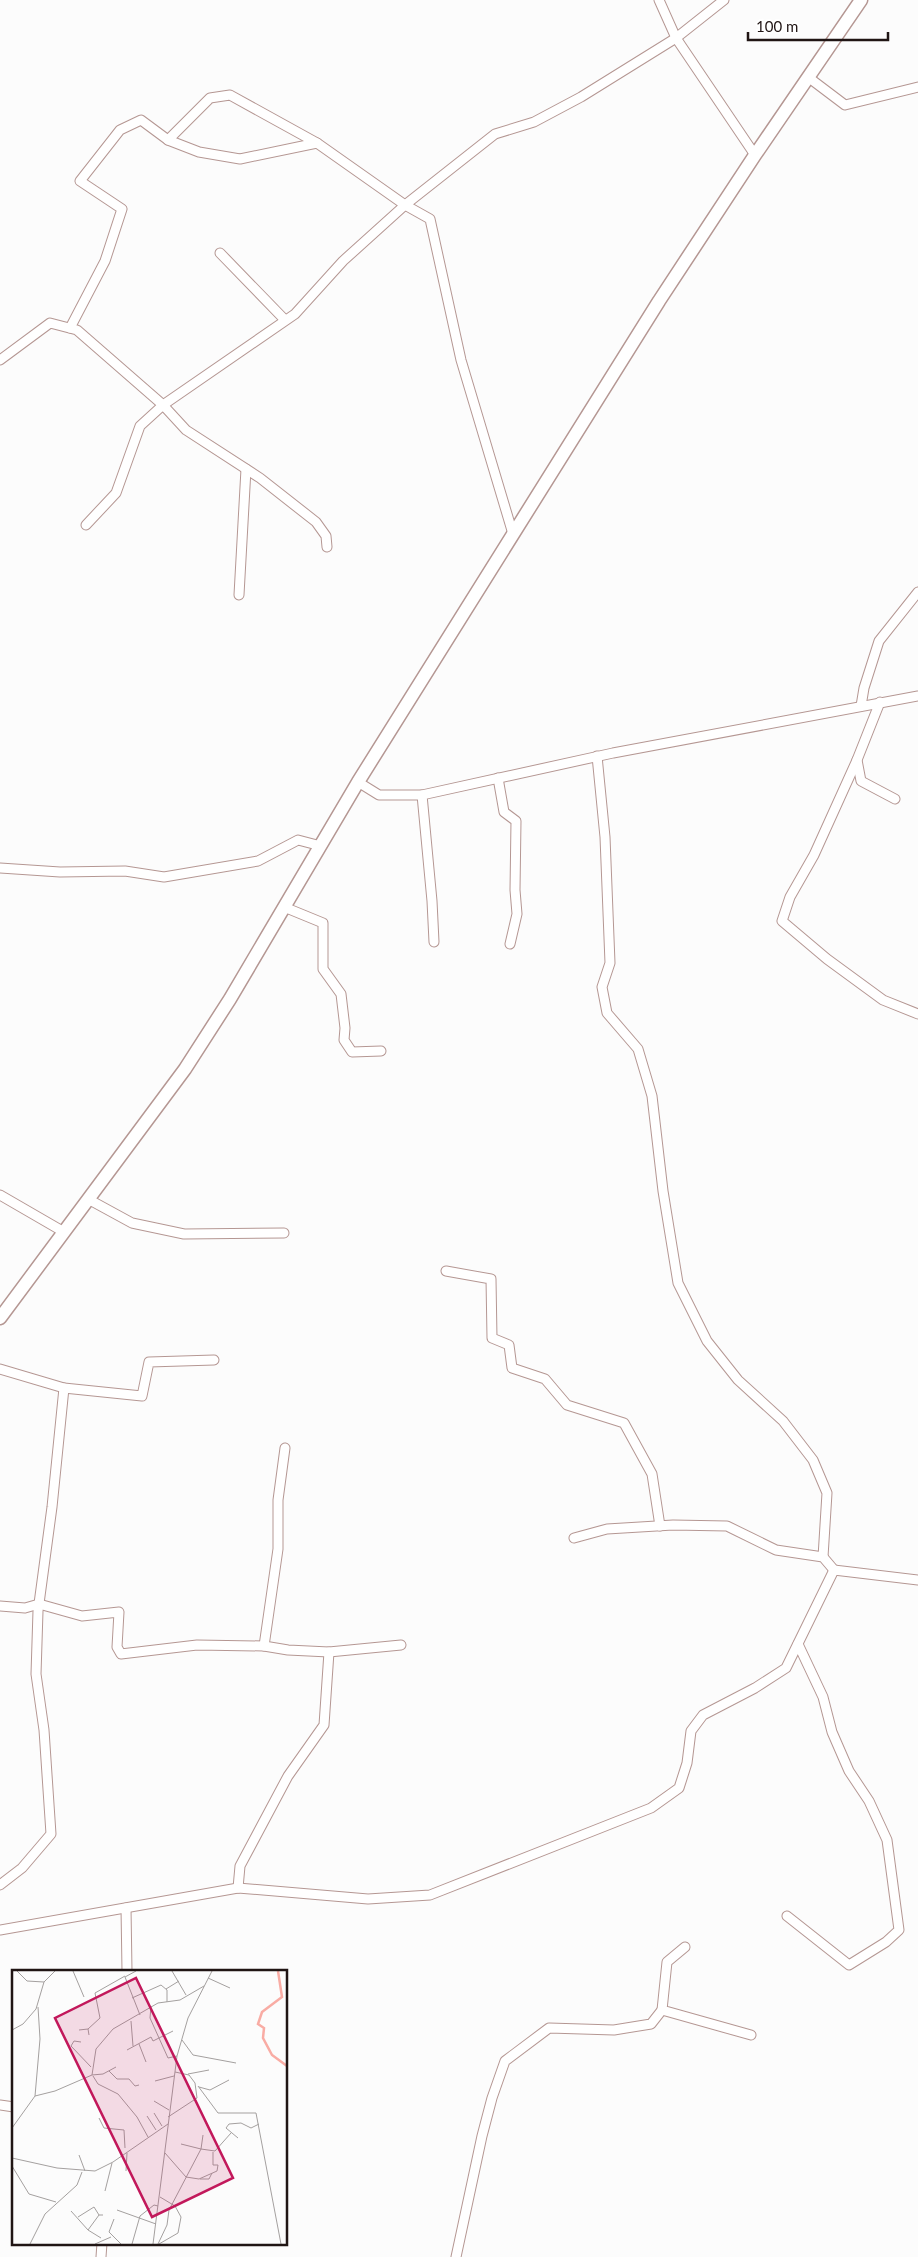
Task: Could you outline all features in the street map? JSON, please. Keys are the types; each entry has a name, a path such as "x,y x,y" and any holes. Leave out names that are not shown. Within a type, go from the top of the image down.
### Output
{"main road":[{"path":"0,1318 185,1069 230,999 358,782 659,301 861,0"}],"street":[{"path":"659,0 676,38 755,156"},
{"path":"86,525 116,493 140,426 163,405 295,314 343,261 405,205 495,134 534,122 581,97 676,38 724,0"},
{"path":"808,77 845,105 918,87"},
{"path":"168,140 210,98 230,95 317,143 405,205 430,219 461,360 513,534"},
{"path":"70,328 105,260 122,209 80,181 120,130 141,120 168,140 199,152 240,159 317,143"},
{"path":"220,253 286,320"},
{"path":"0,360 50,322 77,330 163,405 186,430 275,489 316,522 326,536 327,547"},
{"path":"239,595 246,469"},
{"path":"861,706 864,688 879,641 918,592"},
{"path":"358,782 379,795 422,795 598,756 918,696"},
{"path":"880,702 857,760 814,855 790,897 782,921 883,1000 918,1014"},
{"path":"598,756 605,836 610,963 602,987 607,1013 638,1049 652,1096 662,1191 678,1283 707,1341 738,1380 784,1421 813,1460 827,1493 823,1557"},
{"path":"857,760 861,781 895,799"},
{"path":"498,778 504,812 516,821 515,890 517,914 510,944"},
{"path":"422,795 434,942"},
{"path":"0,868 60,872 125,871 164,877 258,861 298,840 321,846"},
{"path":"284,907 323,923 323,969 341,994 344,1040 352,1052 381,1051"},
{"path":"0,1194 64,1232"},
{"path":"88,1199 132,1223 184,1234 284,1233"},
{"path":"446,1270 491,1279 492,1338 509,1345 512,1368 546,1380 567,1405 624,1423 652,1474 660,1526"},
{"path":"0,1369 64,1388 142,1396 149,1362 214,1360"},
{"path":"0,1885 22,1868 51,1834 44,1730 36,1674 39,1604 52,1507 64,1388"},
{"path":"264,1646 278,1549 278,1500 285,1448"},
{"path":"574,1538 607,1529 660,1526 727,1526 776,1550 823,1557 834,1570 918,1580"},
{"path":"0,1930 238,1888 368,1899 430,1895 651,1808 679,1788 687,1764 691,1731 703,1715 755,1688 786,1668 834,1570"},
{"path":"0,1606 25,1608 39,1604 82,1616 119,1612 117,1647 122,1654 198,1645 264,1646 288,1650 329,1652 401,1645"},
{"path":"787,1916 849,1965 886,1942 899,1930 887,1840 869,1801 849,1771 832,1732 823,1697 798,1644"},
{"path":"238,1888 240,1866 279,1792 324,1725 329,1652"},
{"path":"126,1908 127,1970"},
{"path":"456,2257 485,2127 505,2061 550,2028 614,2030 651,2024 662,2010 667,1962 685,1947"},
{"path":"662,2010 750,2035"},
{"path":"101,2257 102,2244"}]}
